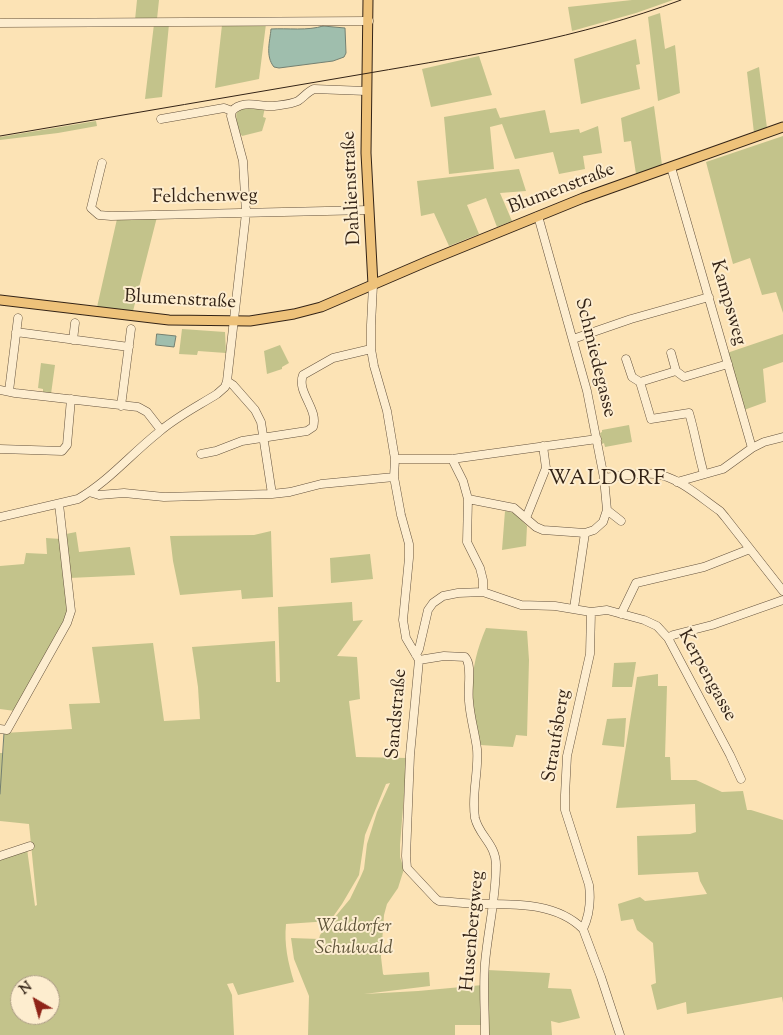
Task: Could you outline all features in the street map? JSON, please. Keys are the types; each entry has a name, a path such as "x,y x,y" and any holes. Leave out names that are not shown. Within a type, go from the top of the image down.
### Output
{"main road":[{"name":"Dahlienstraße","path":"368,0 366,153 373,285"},
{"name":"Blumenstraße","path":"0,300 168,320 234,321 264,319 308,311 538,216 783,127"},
{"path":"373,264 385,274 394,275"}],"street":[{"path":"0,23 368,21"},
{"path":"0,517 59,504 89,492 102,483 161,430 225,387 246,213 243,161 231,116 232,111 236,107 247,104 275,106 297,102 307,92 314,90 366,91"},
{"path":"161,119 224,108 232,111"},
{"name":"Feldchenweg","path":"102,163 91,208 99,215 369,210"},
{"name":"Kampsweg","path":"671,167 752,448"},
{"name":"Schmiedegasse","path":"538,216 587,391 604,478 607,510"},
{"name":"Sandstraße","path":"373,285 371,350 387,411 395,459 394,477 409,544 403,620 406,638 417,658 410,755 407,868 439,901 521,904 554,912 578,924 583,929"},
{"path":"355,293 368,297 372,303"},
{"path":"573,339 631,319 709,297"},
{"path":"9,391 18,318"},
{"path":"73,340 75,323"},
{"path":"121,406 131,329"},
{"path":"16,332 129,347"},
{"path":"201,454 216,451 242,440 307,431 313,427 314,419 301,383 303,375 333,358 371,350"},
{"path":"672,353 676,371 684,377 728,364"},
{"path":"626,359 632,377 640,382 650,419 689,413 698,443 697,450 704,474"},
{"path":"640,382 676,371"},
{"path":"227,381 256,410 261,422 272,494"},
{"path":"0,390 143,408 161,430"},
{"path":"0,449 64,450 67,446 71,399"},
{"path":"677,482 723,469 752,448 764,442 783,437"},
{"path":"395,459 452,459 597,439"},
{"path":"526,518 546,468 543,446"},
{"path":"417,658 428,610 433,603 443,596 483,592 480,568 467,542 468,499 463,481 452,459"},
{"path":"604,478 655,474 677,482 720,511 783,591"},
{"path":"89,492 99,495 124,494 160,497 272,494 290,492 321,484 394,477"},
{"path":"468,499 514,508 543,530 585,533 594,530 603,522 607,510 621,521"},
{"path":"4,729 67,623 71,611 59,504"},
{"path":"574,608 585,533"},
{"path":"621,614 636,582 704,567 750,549"},
{"name":"Kerpengasse","path":"483,592 521,605 555,606 591,612 607,610 644,620 657,626 668,638 741,779"},
{"path":"668,638 752,612 783,600"},
{"name":"Straufsberg","path":"583,929 590,894 589,885 565,810 565,795 567,756 590,654 591,612"},
{"name":"Husenbergweg","path":"417,658 444,656 464,657 468,660 470,716 477,750 476,819 495,852 496,865 485,964 485,1035"},
{"path":"0,856 30,846"},
{"path":"583,929 620,1035"}],"green space":[{"path":"137,0 159,0 157,19 135,20"},
{"path":"632,0 673,0 636,13 572,31 568,7"},
{"path":"660,13 665,49 675,45 680,93 658,101 648,17"},
{"path":"154,24 169,24 162,97 145,99"},
{"path":"266,24 259,79 215,88 222,25"},
{"path":"636,39 640,64 636,65 640,89 581,104 574,59"},
{"path":"479,56 492,95 431,107 422,69"},
{"path":"759,67 767,128 754,133 747,72"},
{"path":"654,106 662,165 636,174 631,141 624,142 621,118"},
{"path":"265,107 263,117 266,118 262,131 242,136 237,124 237,111 245,108"},
{"path":"496,108 500,118 545,110 550,133 579,129 580,133 598,126 602,153 583,156 585,169 559,174 553,152 515,159 502,124 490,127 494,169 449,174 444,117"},
{"path":"96,121 97,126 0,140 0,137"},
{"path":"783,136 783,313 776,292 762,295 750,258 733,264 706,162"},
{"path":"519,169 526,191 500,193 512,221 497,227 486,198 467,205 479,234 449,246 434,213 421,216 417,181"},
{"path":"157,217 133,311 97,307 117,219"},
{"path":"182,329 225,332 226,353 198,351 197,355 179,354"},
{"path":"783,334 783,362 763,369 766,402 744,410 727,353"},
{"path":"280,345 289,363 282,367 282,369 267,374 264,351"},
{"path":"41,363 55,365 51,394 43,393 43,389 38,388"},
{"path":"629,425 632,442 605,447 604,443 602,444 600,433 602,430"},
{"path":"505,511 515,513 527,526 526,546 502,550"},
{"path":"271,531 273,597 242,599 241,590 180,595 170,536 254,535"},
{"path":"76,532 79,552 130,547 135,575 69,578 69,611 66,621 15,711 0,709 0,566 24,564 26,553 47,554 46,538 61,539 66,534"},
{"path":"370,554 373,579 331,583 330,558"},
{"name":"Waldorfer Schulwald","path":"352,602 353,621 363,620 337,656 357,657 360,699 349,701 356,757 407,758 400,845 400,857 404,869 398,888 387,904 384,915 381,957 383,974 429,972 430,986 364,994 483,985 482,1025 455,1025 455,1035 308,1035 309,996 294,959 291,938 319,939 320,935 350,899 364,869 367,844 377,812 390,783 386,784 365,835 359,875 330,921 286,924 287,953 294,982 238,995 233,983 227,984 232,995 234,1035 0,1035 0,859 27,849 35,906 37,905 29,824 0,821 0,753 3,753 4,733 72,729 69,704 100,703 92,647 153,643 164,721 200,719 198,687 192,647 275,641 276,682 280,682 278,607"},
{"path":"486,628 527,631 529,660 527,736 516,735 513,747 480,745 476,729 472,700 473,672 480,643"},
{"path":"636,662 632,687 612,687 614,663"},
{"path":"658,674 658,686 667,686 665,757 670,757 671,780 696,780 722,792 743,791 747,810 783,820 783,1003 782,997 687,1014 686,1002 657,1010 651,985 656,983 653,943 637,930 633,919 621,921 618,904 640,897 645,901 707,894 700,881 698,872 638,875 637,836 690,834 696,832 695,804 616,808 637,677"},
{"path":"626,718 624,747 602,745 607,719"},
{"path":"487,970 550,973 548,988 571,989 580,1018 559,1023 551,1021 552,1035 487,1035"}],"shaded area":[{"path":"323,26 345,28 346,53 344,57 333,61 279,68 274,67 269,53 271,29 304,29"},
{"path":"157,334 176,336 174,347 156,345"}],"waterway":[{"path":"0,794 4,733"}],"tram line":[{"path":"0,136 487,52 604,25 681,0"}],"district":[{"name":"WALDORF","path":"607,480"}]}
